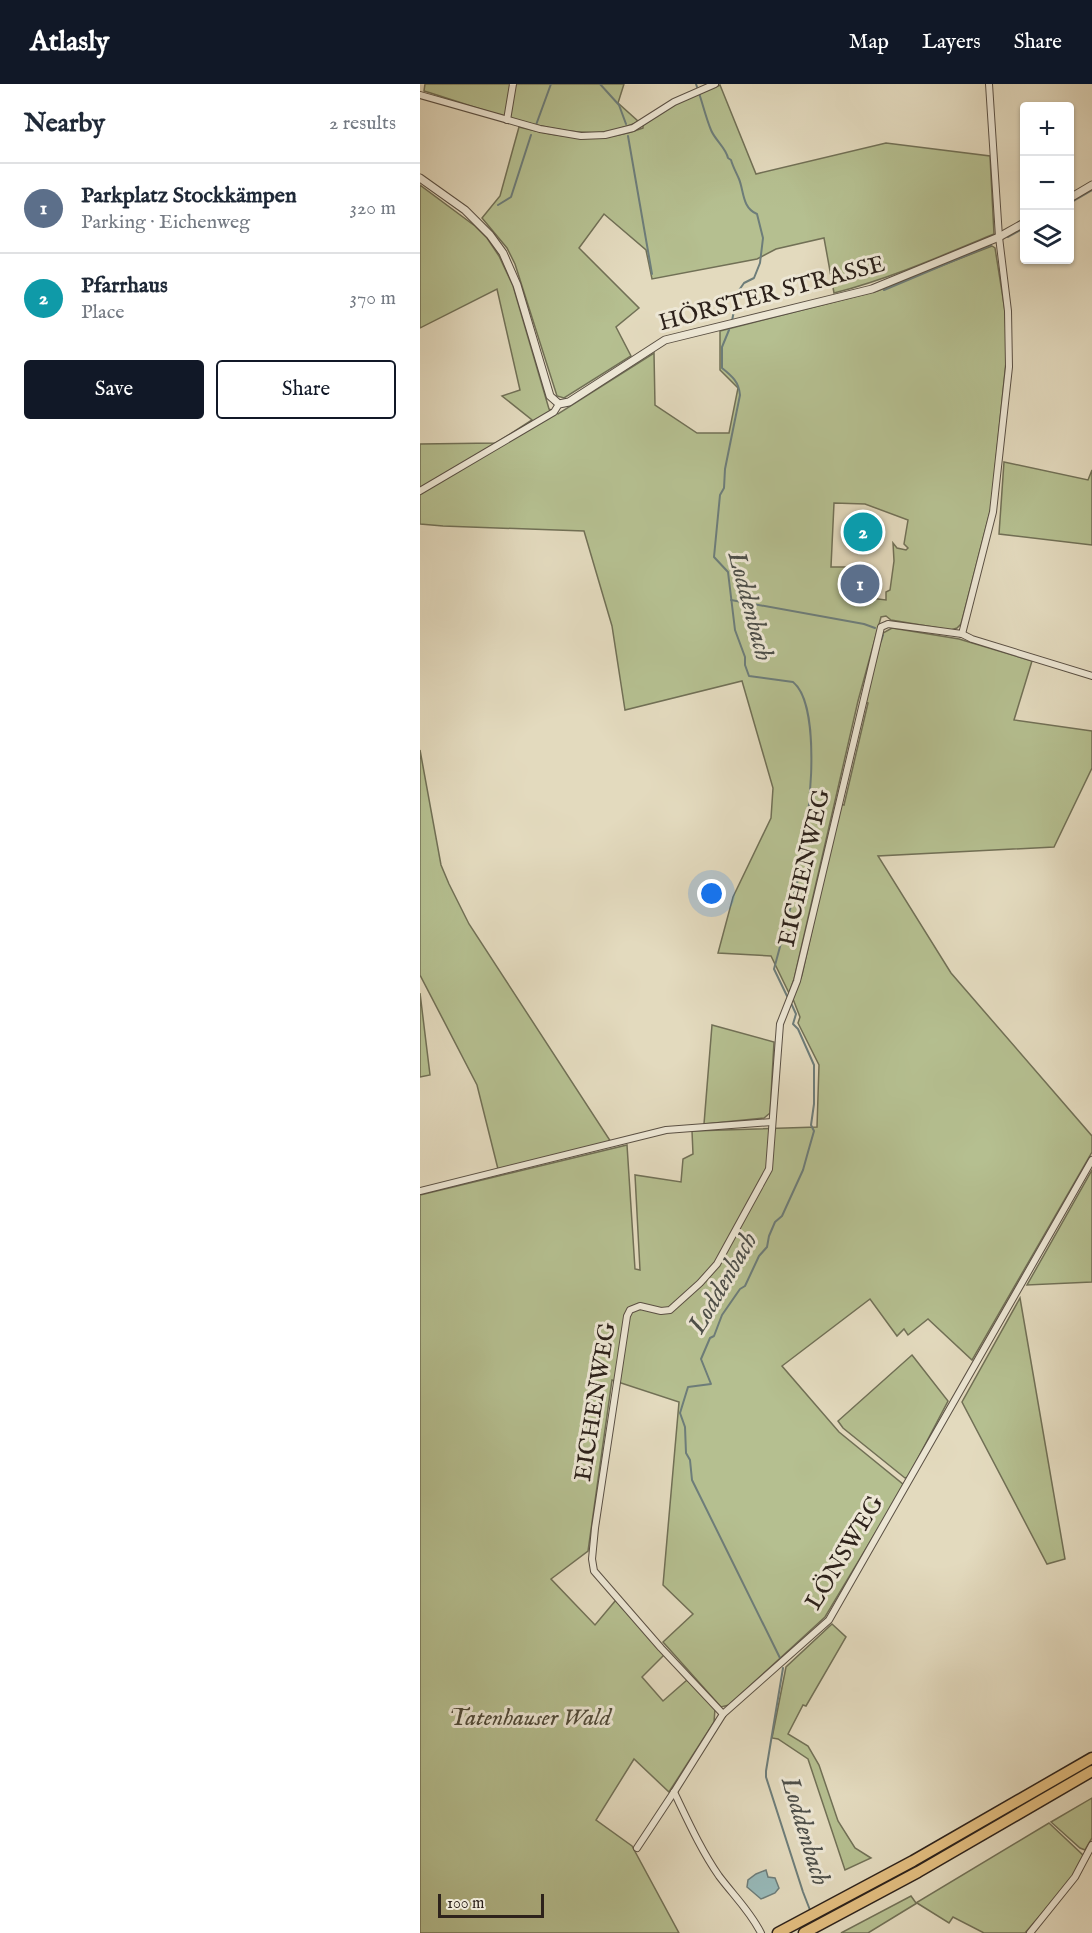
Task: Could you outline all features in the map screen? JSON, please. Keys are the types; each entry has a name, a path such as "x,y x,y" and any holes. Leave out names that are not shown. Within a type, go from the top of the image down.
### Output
{"highway":[{"path":"806,1932 823,1916 1092,1758"},
{"path":"778,1933 804,1919 823,1916 997,1827 1092,1771"}],"street":[{"path":"507,120 513,84"},
{"path":"420,96 553,132 605,135 633,128 674,102 715,84"},
{"path":"989,84 999,237 1008,311 1010,352 993,512 962,634 1092,676"},
{"path":"420,178 465,210 490,235 503,253 517,285 550,396 559,404 554,412 420,491"},
{"path":"1074,196 1092,185"},
{"name":"HÖRSTER STRASSE","path":"559,404 569,402 666,340 872,289 999,237 1020,225"},
{"name":"EICHENWEG","path":"723,1713 661,1648 594,1571 592,1559 594,1538 627,1316 630,1310 640,1306 661,1311 670,1310 717,1264 769,1169 780,1024 797,981 878,631 884,624 962,634"},
{"path":"420,1191 666,1130 772,1122"},
{"name":"LÖNSWEG","path":"637,1848 723,1713 829,1620 1092,1160"},
{"path":"674,1792 705,1854 748,1909 761,1933"},
{"path":"1030,1933 1074,1878 1092,1845"}],"green space":[{"path":"425,84 624,84 618,103 639,122 603,132 561,130 513,119 424,91"},
{"path":"720,85 756,174 886,143 990,156 994,234 895,274 834,293 824,238 776,249 757,259 652,279 646,250 604,214 579,248 639,308 616,327 631,356 564,398 557,396 515,264 507,248 482,218 500,196 519,127 581,138 628,133 643,128 643,125 675,104"},
{"path":"420,185 475,226 487,238 499,256 513,286 549,409 558,414 654,353 655,405 697,433 729,433 738,388 720,370 720,331 877,291 992,246 995,248 1005,311 1007,352 991,508 961,624 951,630 891,620 886,616 881,617 858,701 789,993 771,956 718,953 733,897 771,818 773,788 742,681 625,710 612,626 584,531 420,524 420,444 496,443 532,420 502,396 520,390 497,289 420,328","holes":["834,503 865,504 908,520 904,544 908,548 906,550 897,548 893,543 894,561 890,590 886,592 886,600 844,595 845,567 831,567"]},
{"path":"1004,462 1088,480 1092,470 1092,545 999,534"},
{"name":"Tatenhauser Wald","path":"892,628 959,639 1032,661 1014,720 1092,731 1092,768 1054,847 878,856 951,973 1092,1136 1092,1152 972,1360 928,1319 908,1335 904,1329 897,1336 870,1299 782,1366 839,1432 904,1485 825,1617 729,1705 721,1707 663,1642 693,1614 663,1585 679,1402 612,1380 588,1551 551,1579 595,1625 616,1600 664,1655 642,1677 663,1701 687,1680 715,1709 714,1722 669,1792 634,1759 596,1820 632,1846 679,1933 420,1933 420,1195 627,1145 635,1269 640,1270 635,1175 681,1182 683,1159 693,1154 692,1131 817,1127 819,1065 798,1023 800,1017 793,999 802,975 840,804 844,805 868,703 865,702 883,633"},
{"path":"420,750 441,865 449,884 469,924 611,1142 498,1169 477,1085 420,975"},
{"path":"420,993 430,1075 420,1077"},
{"path":"712,1025 774,1042 770,1113 764,1118 704,1124"},
{"path":"1092,1170 1092,1282 1027,1285"},
{"path":"1020,1298 1065,1559 1047,1564 962,1402"},
{"path":"912,1355 948,1401 908,1477 905,1478 843,1428 838,1421"},
{"path":"832,1624 846,1637 806,1706 803,1705 788,1734 808,1746 819,1765 838,1821 855,1848 871,1858 845,1870 808,1759 778,1739 772,1738 786,1667"},
{"path":"1092,1798 1092,1838 1085,1850 1051,1822"},
{"path":"1049,1823 1085,1857 1073,1877 1025,1933 984,1933 953,1917 949,1923 917,1903 868,1933 841,1933 911,1896 916,1903"}],"water":[{"path":"766,1870 768,1877 775,1878 779,1888 775,1893 761,1899 747,1887 748,1880"}],"waterway":[{"path":"536,125 551,84"},
{"path":"600,84 619,105 626,124"},
{"name":"Loddenbach","path":"699,93 711,130 731,160 746,203 757,214 763,238 760,263 754,278 744,283 735,296 732,321"},
{"path":"498,205 511,197 531,135"},
{"path":"628,136 652,274"},
{"path":"1074,201 1092,190"},
{"path":"1008,237 1020,230"},
{"path":"884,290 991,245"},
{"name":"Loddenbach","path":"729,330 722,347 722,368 734,380 740,395 725,469 724,488 720,495 714,557 728,572 735,630 749,676 793,682 803,696 811,744 809,803 802,855 797,872 799,876 774,969 787,996"},
{"path":"731,600 864,624 875,628"},
{"path":"881,641 883,635"},
{"name":"Loddenbach","path":"780,1658 692,1480 690,1460 686,1453 685,1427 680,1413 688,1387 711,1384 701,1359 710,1338 714,1336 722,1315 740,1289 745,1286 759,1256 767,1247 775,1222 782,1216 803,1170 814,1131 811,1125 814,1104 814,1065 798,1029 793,1024 796,1014 791,1003"},
{"name":"Loddenbach","path":"783,1668 766,1777 810,1910"}],"place":[{"name":"Pfarrhaus","path":"863,532"},
{"name":"Parkplatz Stockkämpen","path":"860,584"}]}
